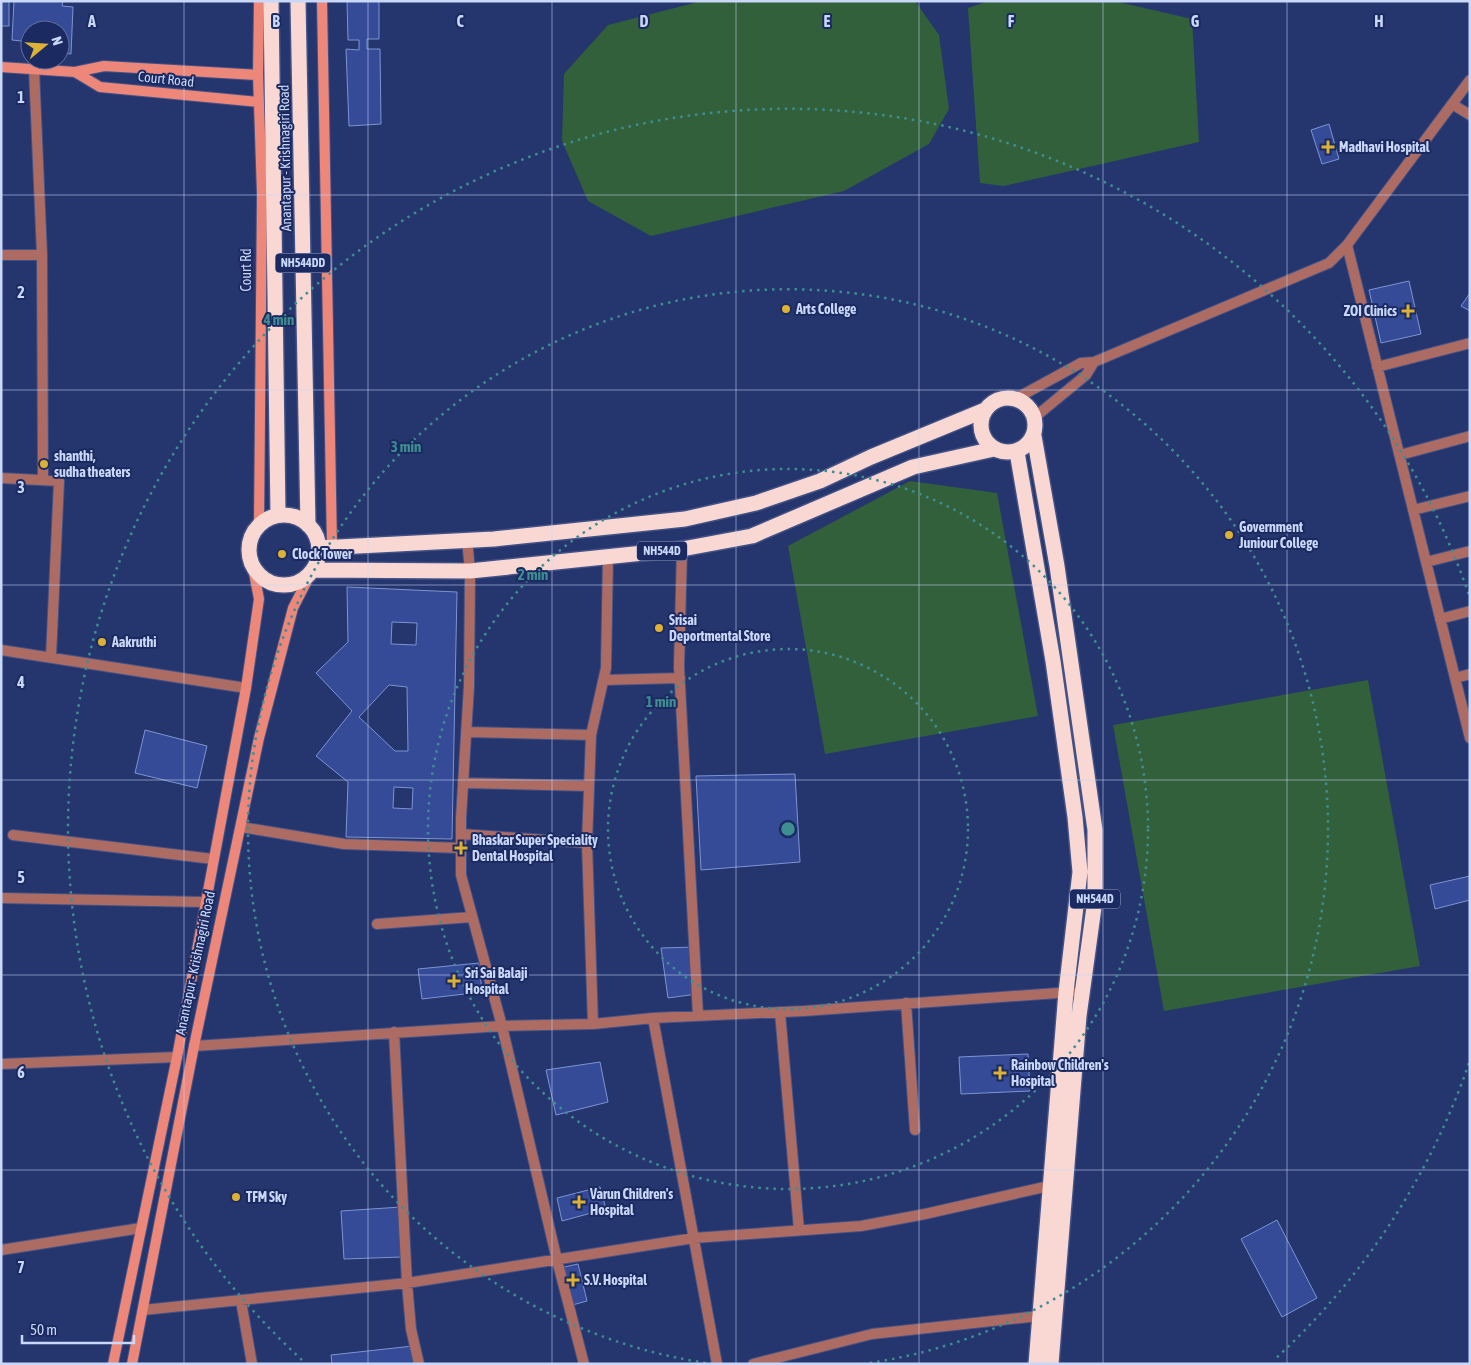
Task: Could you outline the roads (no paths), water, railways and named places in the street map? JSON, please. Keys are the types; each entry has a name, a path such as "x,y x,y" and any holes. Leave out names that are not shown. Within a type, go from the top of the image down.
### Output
{"highway":[{"name":"NH544DD","path":"271,1 278,515"},
{"name":"Anantapur - Krishnagiri Road","path":"298,1 308,525 326,548 311,573"},
{"name":"NH544D","path":"326,548 494,539 685,519 756,503 820,481 871,457 985,410 998,399 1016,399"},
{"path":"1016,399 1024,403 1035,418"},
{"path":"985,410 982,418 982,436 994,449"},
{"name":"NH544D","path":"1035,418 1034,436 1057,566 1095,830 1095,900 1082,992 1051,1364"},
{"path":"1016,452 1024,449 1034,436"},
{"name":"NH544D","path":"254,568 269,582 291,585 311,573 470,571 682,550 752,536 913,467 994,449 1009,453 1016,452 1053,661 1078,849 1079,896 1066,992 1036,1364"},
{"path":"259,525 268,518 278,515 300,518 308,525"},
{"name":"Anantapur - Krishnagiri Road","path":"254,568 249,556 249,545 259,525"}],"main road":[{"name":"Court Rd","path":"259,1 258,102 262,194 259,525"},
{"path":"322,1 326,548"},
{"name":"Court Road","path":"48,70 75,72 104,66 258,75"},
{"name":"Court Road","path":"1,67 20,68"},
{"name":"Court Road","path":"75,72 100,87 258,102"},
{"name":"Anantapur - Krishnagiri Road","path":"113,1364 176,1057 212,859 246,688 258,599 254,568"},
{"name":"Anantapur - Krishnagiri Road","path":"132,1364 194,1046 259,738 293,608 311,573"}],"street":[{"path":"34,70 42,255 42,480"},
{"path":"1016,399 1081,362 1094,362 1329,263 1347,245 1470,80"},
{"path":"1452,104 1470,115"},
{"path":"1347,245 1470,737"},
{"path":"1,255 42,255"},
{"path":"1377,367 1470,344"},
{"path":"1035,418 1086,374 1094,362"},
{"path":"1400,455 1470,436"},
{"path":"1,478 59,482 51,657"},
{"path":"1412,510 1470,496"},
{"path":"468,539 470,571 461,875 502,1026 557,1260 584,1364"},
{"path":"682,550 680,678 698,1015"},
{"path":"1426,562 1470,551"},
{"path":"592,1024 587,843 591,735 606,668 608,556"},
{"path":"1440,619 1470,611"},
{"path":"1,650 246,688"},
{"path":"1455,678 1470,674"},
{"path":"604,680 680,678"},
{"path":"466,732 591,735"},
{"path":"463,783 589,786"},
{"path":"240,827 344,844 461,848"},
{"path":"461,834 587,843"},
{"path":"13,835 212,859"},
{"path":"1,898 204,902"},
{"path":"377,924 472,918"},
{"path":"194,1046 502,1026 592,1024 698,1015 780,1012 1082,992"},
{"path":"906,1003 915,1130"},
{"path":"780,1012 799,1230"},
{"path":"653,1018 717,1364"},
{"path":"394,1032 407,1282 411,1329 419,1364"},
{"path":"1,1064 176,1057"},
{"path":"143,1310 407,1282 694,1238 861,1226 1049,1186"},
{"path":"1,1250 141,1228"},
{"path":"241,1301 252,1364"},
{"path":"753,1364 872,1334 1039,1316"}],"place":[{"name":"Madhavi Hospital","path":"1328,147"},
{"name":"Arts College","path":"786,309"},
{"name":"ZOI Clinics","path":"1408,311"},
{"name":"shanthi, sudha theaters","path":"44,464"},
{"name":"Government Juniour College","path":"1229,535"},
{"name":"Clock Tower","path":"282,554"},
{"name":"Srisai Deportmental Store","path":"659,628"},
{"name":"Aakruthi","path":"102,642"},
{"name":"Bhaskar Super Speciality Dental Hospital","path":"461,848"},
{"name":"Sri Sai Balaji Hospital","path":"454,981"},
{"name":"Rainbow Children's Hospital","path":"1000,1073"},
{"name":"TFM Sky","path":"236,1197"},
{"name":"Varun Children's Hospital","path":"579,1202"},
{"name":"S.V. Hospital","path":"573,1280"}]}
